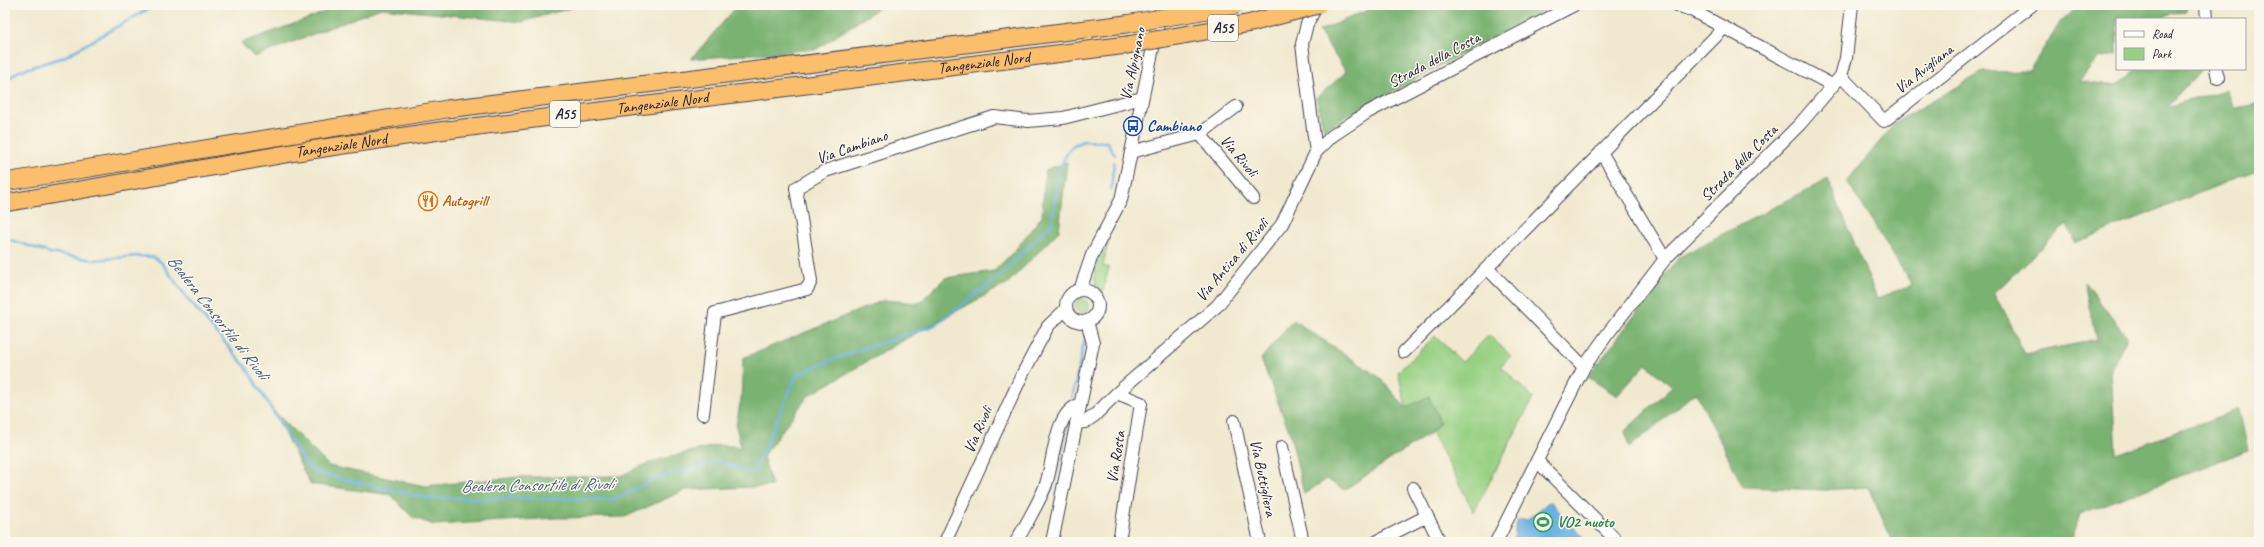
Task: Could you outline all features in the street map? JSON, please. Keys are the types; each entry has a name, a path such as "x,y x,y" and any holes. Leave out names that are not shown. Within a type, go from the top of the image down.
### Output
{"highway":[{"name":"Tangenziale Nord","path":"5,182 447,109 1126,24 1237,5"},
{"name":"Tangenziale Nord","path":"5,203 297,152 439,131 1127,44 1251,23 1318,5"}],"street":[{"name":"Via Alpignano","path":"1121,200 1162,5"},
{"path":"1316,152 1304,62 1304,33 1318,5"},
{"name":"Strada della Costa","path":"1316,152 1332,136 1368,112 1574,5"},
{"path":"1677,5 1832,85"},
{"path":"1841,76 1846,58 1852,5"},
{"name":"Via Avigliana","path":"1841,76 1884,121 2032,5"},
{"path":"2206,5 2207,18"},
{"path":"1404,352 1724,28"},
{"name":"Strada della Costa","path":"1496,542 1584,367 1665,260 1800,124 1841,76"},
{"name":"Via Cambiano","path":"703,414 715,313 807,289 811,281 796,188 825,171 994,117 1028,122 1063,118 1142,98"},
{"name":"Via Rivoli","path":"1131,152 1200,134 1236,107"},
{"name":"Via Rivoli","path":"1200,134 1253,198"},
{"name":"Via Antica di Rivoli","path":"1076,423 1085,422 1094,416 1217,306 1282,224 1316,152"},
{"path":"1601,152 1665,260"},
{"name":"Via Rivoli","path":"945,542 1009,400 1052,321 1066,309 1067,298 1085,291 1089,265 1096,245 1121,200"},
{"path":"1487,268 1584,367"},
{"path":"1081,321 1095,315 1098,305 1095,295 1085,291"},
{"path":"1052,542 1079,405 1093,343 1081,321 1068,314 1066,309"},
{"name":"Via Rivoli","path":"1046,333 1061,323 1081,321"},
{"name":"Via Rosta","path":"1117,394 1141,403 1119,542"},
{"path":"1016,542 1045,486 1057,434 1069,410 1079,405"},
{"name":"Via Buttigliera","path":"1234,421 1260,542"},
{"name":"Via Buttigliera","path":"1282,447 1303,542"},
{"path":"1537,461 1618,542"},
{"path":"1413,488 1440,542"},
{"path":"1376,542 1427,516"}],"green space":[{"path":"339,5 580,5 522,22 381,8 254,57 241,43 313,17"},
{"path":"738,5 883,5 817,49 691,59"},
{"path":"1379,5 1556,5 1453,58 1324,129 1316,98 1346,72 1319,31"},
{"path":"2079,5 2187,5 2186,11 2158,18 2116,18 2116,54 2098,58 2080,81 2117,86 2135,70 2201,70 2166,107 2226,90 2234,108 2259,104 2259,169 2075,243 2067,224 1994,293 2025,354 2096,340 2084,282 2127,337 2111,369 2116,454 2239,409 2248,450 2080,514 2071,542 1893,542 1868,487 1826,490 1743,487 1696,392 1629,448 1625,431 1672,387 1646,364 1617,396 1588,377 1679,257 1828,179 1877,298 1912,285 1847,181 1896,122 1983,72 2029,71 2061,21"},
{"path":"1067,162 1059,231 1008,283 909,337 808,396 763,456 772,486 685,490 625,517 556,518 434,525 412,517 391,495 310,484 272,409 329,466 425,486 519,477 620,476 653,461 718,445 741,447 736,426 741,399 743,358 884,300 919,303 945,278 994,271 1015,250 1042,216 1045,170"},
{"path":"1108,242 1103,266 1109,268 1101,299 1096,284 1095,269 1099,254"},
{"path":"1079,299 1085,299 1089,303 1089,309 1085,313 1079,313 1075,309 1075,303"},
{"path":"1293,320 1379,377 1406,408 1429,396 1440,422 1432,432 1344,490 1327,479 1304,494 1290,433 1261,359"},
{"path":"1489,335 1511,356 1501,366 1533,398 1474,512 1432,432 1440,422 1406,408 1398,372 1435,336 1462,362"}],"water":[{"name":"VO2 nuoto","path":"1550,501 1587,542 1514,542 1515,528 1518,520 1527,520"}],"waterway":[{"name":"Bealera Consortile di Rivoli","path":"5,81 19,71 64,57 155,5"},
{"name":"Bealera Consortile di Rivoli","path":"5,238 50,253 94,260 137,256 153,257 161,262 190,302 246,367 300,456 308,466 317,473 427,498 616,499 653,480 718,461 753,473 797,374 842,356 936,325 1003,273 1052,223 1058,172 1068,151 1074,145 1083,141 1107,142 1115,155"},
{"path":"1111,190 1114,162"},
{"path":"1097,262 1099,253"},
{"name":"Bealera Consortile di Rivoli","path":"1072,399 1085,338"},
{"name":"Bealera Consortile di Rivoli","path":"1043,505 1053,487 1066,429"}],"place":[{"name":"Cambiano","path":"1133,126"},
{"name":"Autogrill","path":"428,201"},
{"name":"VO2 nuoto","path":"1543,522"}]}
